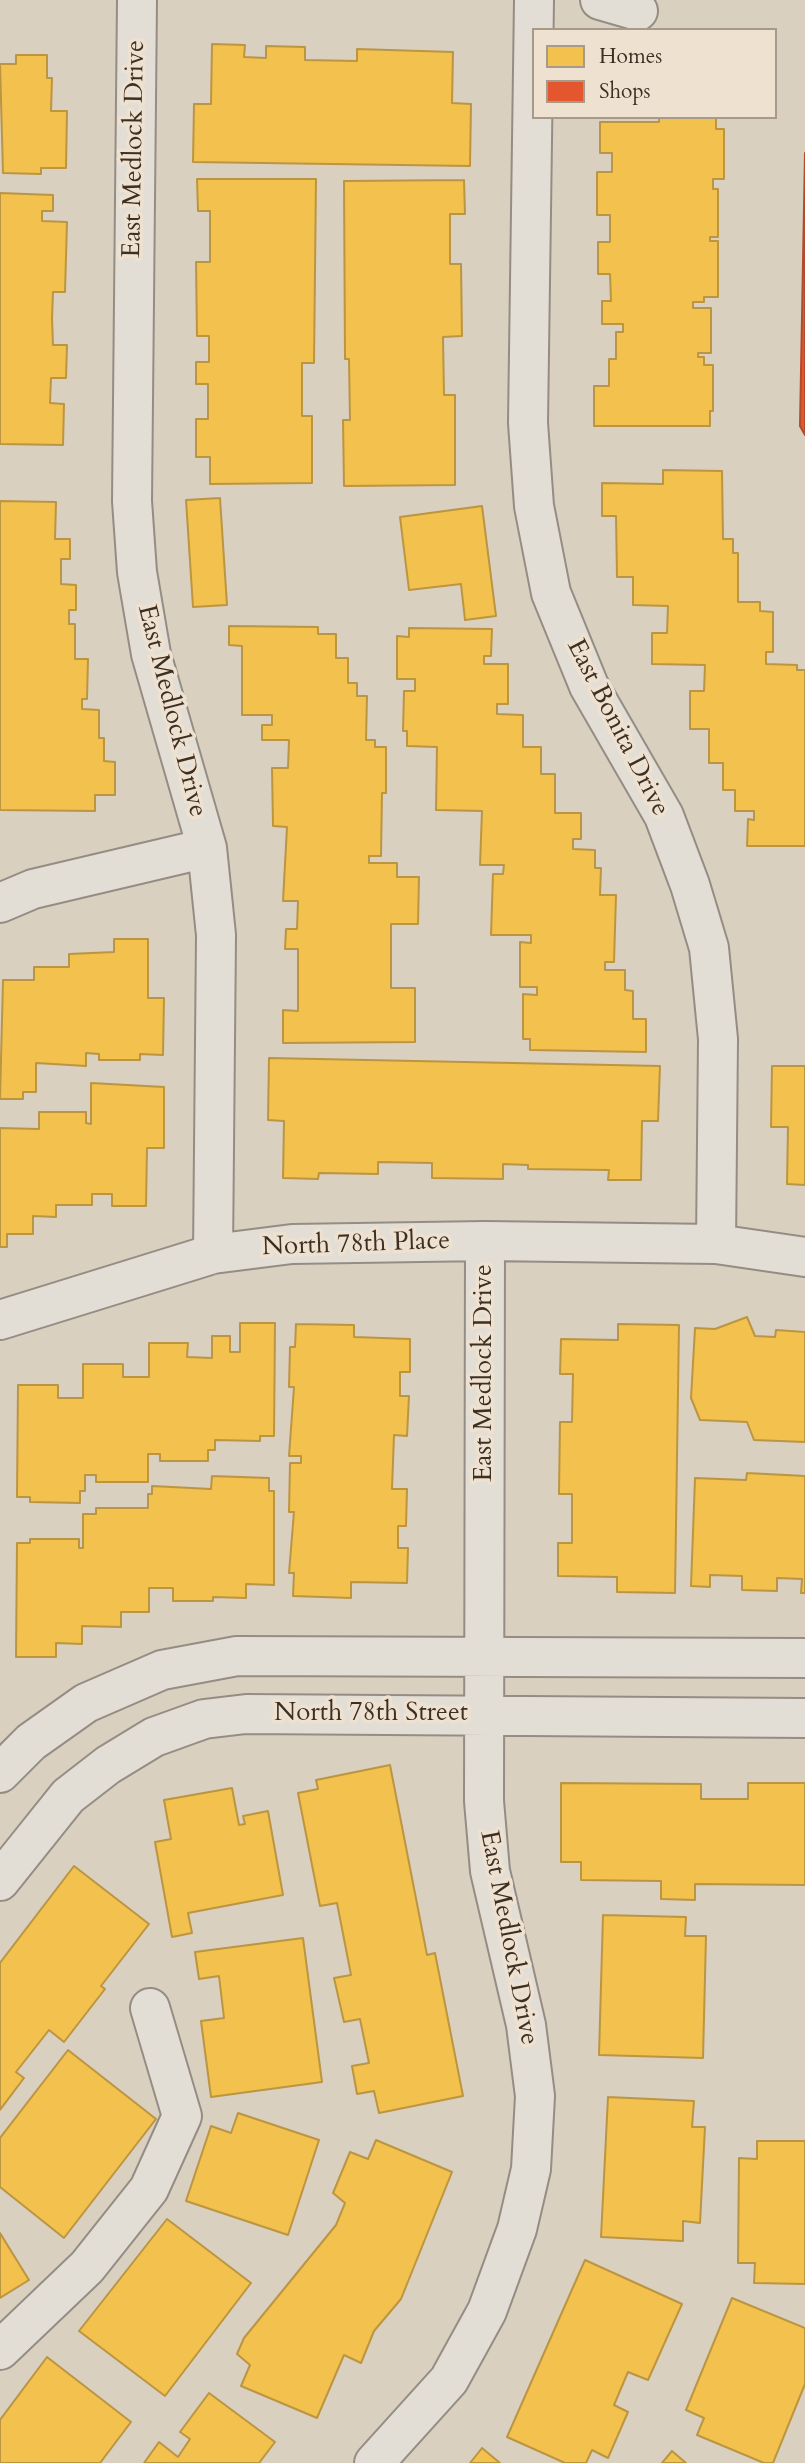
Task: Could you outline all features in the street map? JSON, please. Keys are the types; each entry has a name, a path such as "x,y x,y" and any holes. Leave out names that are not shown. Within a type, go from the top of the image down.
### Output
{"street":[{"name":"East Medlock Drive","path":"136,0 132,501 137,572 151,654 206,848 216,935 213,1254"},
{"name":"East Bonita Drive","path":"534,0 534,28"},
{"path":"600,0 638,11"},
{"name":"East Bonita Drive","path":"532,119 528,423 534,506 551,593 589,686 664,816 691,885 709,948 718,1039 716,1244"},
{"path":"0,903 33,889 206,848"},
{"name":"East Medlock Drive","path":"374,2463 449,2380 486,2311 517,2229 531,2169 535,2096 526,2025 490,1871 484,1801 485,1241"},
{"name":"North 78th Place","path":"0,1320 213,1254 292,1244 485,1241 716,1244 805,1257"},
{"path":"0,1773 31,1742 86,1703 162,1670 237,1656 805,1658"},
{"name":"North 78th Street","path":"0,1881 68,1796 108,1765 154,1737 204,1719 246,1713 805,1718"},
{"path":"0,2350 87,2267 149,2189 182,2116 150,2008"}],"building: Homes":[{"path":"212,44 245,45 244,57 266,58 266,46 305,47 305,60 357,61 357,49 453,52 452,103 471,104 470,166 193,162 194,104 211,104"},
{"path":"16,55 47,55 47,78 52,78 51,111 67,111 66,168 41,168 41,174 3,173 0,64 16,64"},
{"path":"659,119 716,119 716,129 724,129 724,179 713,179 713,189 718,189 718,237 710,237 710,241 718,241 718,297 704,297 704,302 693,302 693,308 711,308 711,353 698,353 698,357 704,357 704,365 713,365 713,411 710,411 710,426 594,426 594,386 609,386 609,359 616,359 616,332 623,332 623,324 602,324 602,301 611,301 610,274 598,274 598,242 610,242 610,215 597,215 597,172 612,172 612,153 600,153 600,122 659,122"},
{"path":"197,179 316,179 314,363 302,363 302,416 312,416 312,483 210,484 210,457 196,457 196,419 208,419 208,384 196,384 196,362 209,362 209,336 197,336 196,262 210,262 210,211 198,211"},
{"path":"464,180 465,214 450,214 450,264 461,264 462,336 443,337 444,395 455,395 455,485 344,486 343,420 350,420 349,359 345,359 344,181"},
{"path":"0,193 53,195 53,211 42,211 42,221 67,222 65,292 53,292 52,318 53,345 67,345 66,378 51,378 50,403 64,404 63,445 0,444"},
{"path":"663,470 722,471 723,539 733,539 733,553 738,553 738,602 760,602 760,611 773,612 773,652 766,652 766,664 797,665 797,670 805,670 805,846 747,846 748,819 754,820 754,811 735,811 735,790 723,790 723,763 709,763 709,729 690,729 690,691 704,691 705,665 652,664 652,633 667,633 668,606 633,605 633,577 617,577 616,516 602,516 602,483 663,484"},
{"path":"220,498 227,605 193,607 186,500"},
{"path":"0,501 56,502 55,539 70,539 70,559 61,559 61,584 76,585 76,610 69,610 69,624 75,624 75,659 88,659 87,699 82,699 82,709 99,710 99,738 104,738 104,761 115,762 115,795 95,795 95,811 0,810"},
{"path":"482,506 496,616 465,620 461,584 409,590 400,517"},
{"path":"229,626 318,627 318,634 336,634 336,658 348,658 348,683 357,683 357,696 367,696 366,740 375,740 375,747 386,747 386,793 382,793 381,856 369,856 369,863 397,863 397,877 419,877 418,924 391,924 391,988 415,988 415,1042 283,1043 283,1010 298,1011 298,949 285,949 286,929 297,929 298,901 283,901 287,827 273,826 272,768 288,768 289,740 262,740 262,725 272,725 272,715 242,715 242,646 229,645"},
{"path":"409,628 492,629 491,656 484,656 484,664 508,664 508,704 497,704 497,714 523,715 523,747 541,747 541,774 555,774 555,813 581,813 581,839 573,839 573,849 595,850 595,868 601,868 600,895 616,895 614,962 605,962 605,970 625,970 625,990 633,991 633,1019 646,1019 646,1052 530,1050 530,1039 523,1039 523,994 537,995 537,987 520,987 520,942 531,943 531,935 491,935 493,874 503,874 504,865 480,865 482,811 436,810 437,747 407,746 407,731 403,731 404,691 415,691 415,679 397,679 397,636 409,637"},
{"path":"114,939 148,939 148,998 164,998 163,1055 140,1054 140,1060 99,1060 99,1054 86,1053 86,1066 36,1063 36,1092 23,1092 23,1099 0,1099 3,980 34,980 34,967 69,967 69,954 114,952"},
{"path":"269,1058 660,1066 658,1121 642,1121 641,1180 608,1180 609,1170 528,1169 528,1165 503,1164 503,1179 432,1178 432,1163 378,1162 378,1174 319,1173 318,1179 283,1178 284,1121 268,1120"},
{"path":"772,1066 805,1066 805,1185 787,1184 788,1127 771,1127"},
{"path":"91,1083 164,1087 164,1148 147,1148 146,1206 112,1206 112,1194 92,1194 92,1205 56,1205 56,1217 33,1216 33,1234 7,1234 7,1247 0,1247 0,1128 39,1129 39,1112 86,1112 86,1123 91,1124"},
{"path":"747,1317 755,1336 775,1337 776,1330 805,1332 805,1442 754,1440 747,1422 700,1420 691,1398 695,1328 715,1329"},
{"path":"240,1323 275,1323 274,1436 260,1436 260,1441 215,1440 215,1450 208,1450 208,1461 160,1461 160,1454 148,1454 148,1482 96,1482 96,1475 85,1475 85,1491 80,1491 80,1503 30,1502 30,1497 17,1497 18,1385 58,1385 58,1398 83,1398 83,1364 123,1364 123,1377 149,1377 149,1343 188,1343 187,1357 212,1358 212,1336 230,1336 230,1352 240,1352"},
{"path":"296,1324 354,1325 354,1337 410,1339 410,1372 400,1372 400,1396 409,1396 407,1436 394,1435 392,1489 407,1489 406,1526 398,1526 398,1548 408,1548 407,1583 351,1582 351,1598 293,1596 294,1573 289,1573 294,1512 289,1512 290,1463 301,1463 301,1456 289,1456 294,1387 289,1387 290,1347 295,1347"},
{"path":"618,1324 679,1325 675,1593 617,1592 617,1577 558,1576 558,1543 572,1543 572,1494 559,1494 560,1422 572,1422 573,1374 560,1374 561,1339 618,1340"},
{"path":"747,1473 805,1476 805,1593 801,1593 802,1579 777,1578 777,1591 742,1590 742,1576 710,1575 710,1587 691,1586 695,1478 746,1480"},
{"path":"212,1476 269,1478 269,1491 274,1491 274,1585 246,1584 246,1598 213,1597 213,1601 173,1601 173,1588 149,1588 149,1612 121,1612 121,1627 82,1626 82,1644 56,1643 56,1657 16,1657 17,1543 30,1543 30,1539 79,1539 79,1548 83,1548 83,1514 96,1514 96,1508 148,1508 148,1494 152,1494 152,1486 211,1489"},
{"path":"390,1765 427,1955 435,1953 463,2096 379,2113 374,2091 357,2094 352,2066 369,2063 360,2019 344,2022 334,1978 351,1975 337,1903 320,1906 298,1793 318,1789 316,1780"},
{"path":"561,1783 701,1784 701,1799 748,1799 748,1783 805,1783 805,1885 695,1884 695,1900 661,1899 661,1881 581,1880 581,1862 561,1862"},
{"path":"232,1788 239,1825 245,1824 243,1816 268,1811 283,1895 188,1913 192,1933 172,1937 155,1842 171,1839 164,1800"},
{"path":"74,1866 149,1924 101,1986 105,1989 64,2042 49,2030 16,2072 24,2078 0,2110 0,1963"},
{"path":"603,1915 686,1917 685,1936 706,1936 703,2058 599,2055"},
{"path":"303,1938 322,2082 211,2097 201,2021 224,2018 219,1976 199,1979 195,1952"},
{"path":"68,2050 156,2119 64,2238 0,2187 0,2138"},
{"path":"608,2097 694,2101 692,2127 705,2127 700,2223 683,2221 683,2241 601,2237"},
{"path":"238,2113 319,2140 288,2235 186,2201 211,2126 231,2133"},
{"path":"376,2140 452,2172 401,2299 374,2331 361,2363 344,2355 317,2418 241,2386 250,2365 237,2354 244,2338 336,2225 345,2203 333,2193 350,2152 368,2159"},
{"path":"757,2141 805,2141 805,2284 754,2283 755,2263 738,2263 739,2158 757,2159"},
{"path":"167,2219 251,2283 165,2396 79,2331"},
{"path":"0,2233 29,2280 0,2298"},
{"path":"585,2260 682,2304 648,2380 628,2372 614,2405 628,2412 608,2458 592,2450 586,2463 565,2463 507,2437"},
{"path":"732,2298 805,2328 805,2384 773,2463 764,2463 697,2435 704,2418 686,2410"},
{"path":"47,2357 131,2422 100,2463 0,2463 0,2420"},
{"path":"209,2393 275,2442 259,2463 144,2463 159,2442 178,2457 190,2439 180,2432"},
{"path":"482,2448 500,2463 470,2463"},
{"path":"672,2451 686,2463 662,2463"}],"building: Shops":[{"path":"805,153 805,435 800,426"}]}
